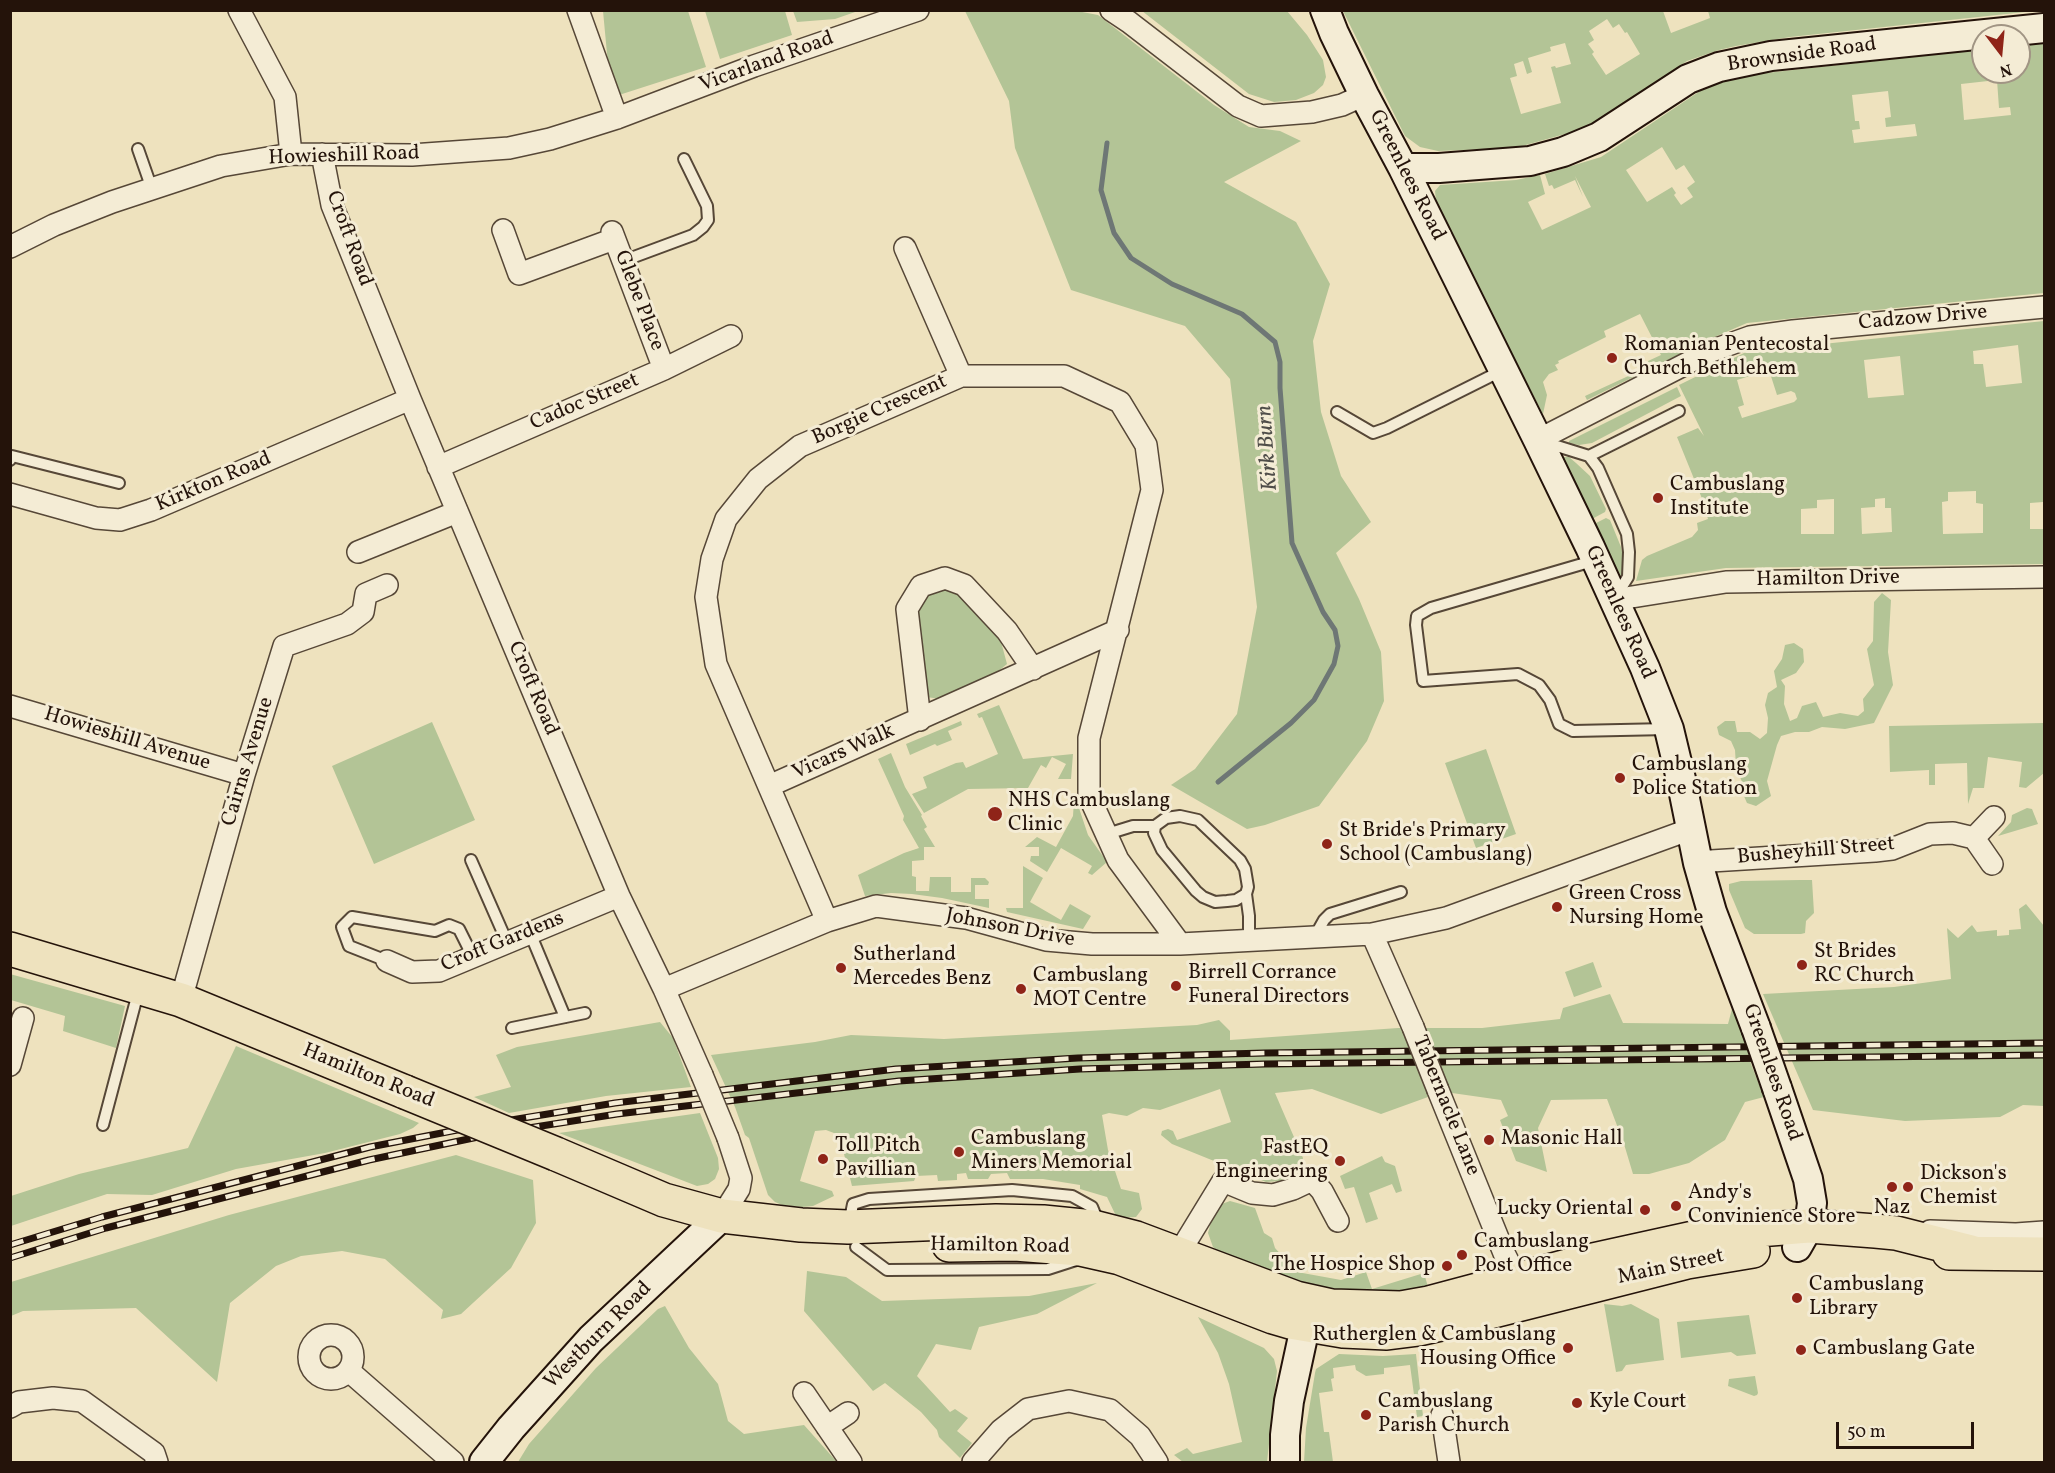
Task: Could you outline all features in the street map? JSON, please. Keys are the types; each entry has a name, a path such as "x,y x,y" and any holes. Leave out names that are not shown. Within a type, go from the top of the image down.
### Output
{"main road":[{"name":"Greenlees Road","path":"1325,10 1364,95 1504,370 1596,560 1645,668 1669,729 1698,863 1712,912 1756,1028 1808,1179 1812,1203 1803,1237"},
{"name":"Brownside Road","path":"1403,168 1439,168 1530,161 1563,152 1599,137 1688,79 1719,67 1771,56 2044,28"},
{"name":"Hamilton Road","path":"10,949 182,1000 664,1200 722,1216 801,1225 852,1237 996,1221 1043,1222 1099,1241 1120,1257 1273,1317 1308,1314"},
{"name":"Westburn Road","path":"484,1462 511,1428 591,1339 722,1216"},
{"name":"Main Street","path":"1308,1314 1332,1306 1401,1308 1429,1303 1579,1263 1702,1236 1745,1231 1951,1253 2044,1254"},
{"name":"Main Street","path":"1308,1314 1343,1331 1387,1333 1419,1329 1687,1262 1756,1251 1803,1237 1896,1233 1971,1252"},
{"name":"Hamilton Road","path":"1099,1241 1136,1238 1179,1253 1296,1298 1308,1314"},
{"path":"1285,1462 1289,1401 1308,1314"}],"street":[{"path":"239,10 285,97 291,154"},
{"path":"579,10 617,118"},
{"name":"Vicarland Road","path":"617,118 754,66 918,10"},
{"path":"1111,10 1238,106 1261,116 1312,112 1342,105 1364,95"},
{"name":"Howieshill Road","path":"10,247 54,225 112,202 221,166 291,154 412,155 509,148 550,140 617,118"},
{"name":"Croft Road","path":"322,154 332,205 438,467 619,896 664,989 728,1138 741,1178 739,1189 722,1216"},
{"name":"Glebe Place","path":"503,230 519,274 613,236 664,369"},
{"path":"905,248 961,375"},
{"name":"Cadzow Drive","path":"1538,440 1711,351 1750,337 2044,307"},
{"name":"Cadoc Street","path":"438,467 664,369 731,336"},
{"name":"Borgie Crescent","path":"827,921 716,664 706,597 712,559 726,519 758,479 800,446 961,375 1064,376 1120,402 1146,445 1152,490 1089,738 1089,796 1118,860 1180,944"},
{"name":"Kirkton Road","path":"10,494 96,518 120,520 151,510 410,399"},
{"path":"358,552 457,512"},
{"name":"Hamilton Drive","path":"1614,600 1726,582 2044,577"},
{"name":"Vicars Walk","path":"920,720 907,609 921,586 945,578 964,585 1008,631 1033,669"},
{"name":"Cairns Avenue","path":"182,1000 244,775 284,646 347,624 363,612 366,594 387,585"},
{"name":"Vicars Walk","path":"769,786 1118,630"},
{"name":"Howieshill Avenue","path":"10,705 244,775"},
{"path":"1992,864 1974,838 1994,817"},
{"name":"Johnson Drive","path":"664,989 827,921 876,906 966,918 1046,940 1092,944 1180,944 1372,934 1446,918 1691,829"},
{"name":"Busheyhill Street","path":"1698,863 1892,849 1930,834 1953,833 1974,838"},
{"name":"Croft Gardens","path":"387,961 412,972 439,971 619,896"},
{"name":"Tabernacle Lane","path":"1372,934 1413,1027 1504,1253 1517,1279"},
{"path":"10,1065 23,1018"},
{"path":"1179,1253 1223,1181 1252,1193 1273,1196 1293,1190 1312,1180 1322,1191 1338,1221"},
{"name":"Main Street","path":"1896,1233 1920,1231 2016,1234 2044,1232"},
{"path":"349,1371 453,1462"},
{"path":"804,1393 851,1462"},
{"path":"10,1407 19,1402 53,1398 82,1401 154,1453 157,1462"},
{"path":"973,1462 1001,1430 1028,1409 1069,1401 1110,1410 1140,1436 1157,1462"},
{"path":"827,1427 848,1413"},
{"path":"1442,1415 1449,1462"}],"lane":[{"path":"138,149 152,189"},
{"path":"623,261 693,235 708,220 707,207 684,159"},
{"path":"1337,412 1373,433 1504,370"},
{"path":"1589,456 1679,411"},
{"path":"1538,440 1589,456 1598,468 1627,534 1628,577 1614,600"},
{"path":"10,460 12,456 119,483"},
{"path":"1596,560 1431,608 1417,616 1416,625 1423,681 1518,674 1539,685 1550,700 1559,724 1573,731 1669,729"},
{"path":"1107,834 1133,826 1155,826 1166,818 1180,816 1198,819 1240,860 1248,887 1246,894 1249,916 1248,940"},
{"path":"1155,826 1154,834 1162,850 1203,897 1215,902 1227,902 1246,894"},
{"path":"471,860 507,942"},
{"path":"1315,936 1330,914 1401,892"},
{"path":"387,961 349,946 342,927 352,917 435,931 449,925 459,929 473,957"},
{"path":"530,933 565,1017"},
{"path":"104,1125 135,1004 142,988"},
{"path":"512,1028 585,1014"},
{"path":"852,1237 887,1270 1048,1269 1099,1241"}],"green space":[{"path":"793,10 858,11 835,19 797,22"},
{"path":"2044,10 1790,37 1736,46 1687,61 1601,119 1576,131 1522,146 1438,151 1420,147 1405,136 1343,11 1663,11 1671,33 1710,18 1708,11","holes":["1607,19 1613,28 1619,24 1625,33 1627,32 1640,54 1606,75 1588,44 1594,40 1589,31","1565,43 1571,64 1551,67 1561,103 1521,114 1510,78 1517,76 1514,64 1523,61 1527,74 1532,72 1528,58 1551,51 1550,47"]},
{"path":"603,11 688,11 706,67 619,95 608,64"},
{"path":"705,11 785,11 792,35 720,59"},
{"path":"965,11 1077,11 1098,15 1214,105 1249,127 1280,131 1301,141 1224,182 1296,222 1330,284 1313,341 1321,412 1341,476 1371,522 1336,553 1359,599 1381,652 1384,701 1367,741 1319,806 1247,829 1171,785 1195,769 1237,714 1257,607 1230,379 1185,326 1071,290 1015,148 1009,101"},
{"path":"1142,11 1287,11 1307,35 1323,60 1326,77 1323,85 1314,93 1296,100 1274,102 1249,94"},
{"path":"2044,43 2044,293 1747,323 1587,400 1585,396 1650,366 1648,361 1661,355 1640,314 1604,331 1606,337 1558,361 1559,363 1555,365 1558,370 1549,374 1543,382 1547,395 1543,414 1436,201 1435,191 1440,185 1516,180 1540,175 1545,194 1528,202 1542,230 1591,207 1575,176 1583,197 1575,180 1554,189 1552,185 1549,186 1545,174 1601,157 1700,91 1719,82 1757,74 1971,50 1971,83 1961,84 1964,120 2011,115 2010,107 1999,108 1997,84 2031,84 2031,44","holes":["1888,91 1891,117 1885,118 1886,127 1915,124 1917,136 1854,143 1852,130 1860,129 1859,121 1855,121 1852,95","1662,147 1676,170 1684,165 1695,182 1687,188 1693,197 1681,205 1672,187 1647,202 1626,170"]},
{"path":"2044,321 2044,490 2043,502 2030,503 2030,529 2044,529 2044,564 1726,568 1636,581 1642,560 1692,537 1698,530 1697,523 1708,519 1677,437 1698,428 1704,436 1679,385 1746,352","holes":["2018,345 2022,383 1986,387 1983,364 1974,364 1973,351","1900,356 1904,395 1868,398 1864,360","1769,370 1777,395 1791,391 1795,393 1797,399 1794,402 1742,418 1738,407 1744,405 1737,380","1976,491 1976,503 1983,504 1983,533 1943,534 1942,502 1948,501 1948,492","1885,498 1885,508 1891,508 1892,532 1862,534 1861,508 1875,507 1875,499","1834,499 1834,534 1801,534 1801,509 1817,508 1817,500"]},
{"path":"1677,387 1681,396 1592,443 1579,445 1569,443 1569,441"},
{"path":"1563,457 1569,457 1590,476 1606,509 1605,512 1592,519"},
{"path":"1606,518 1610,520 1621,547 1624,571 1621,577 1594,524"},
{"path":"948,585 976,610 1000,638 1007,664 990,678 941,699 926,697 917,618 926,594"},
{"path":"1882,593 1891,600 1888,652 1893,685 1874,723 1845,729 1822,727 1809,732 1795,732 1781,736 1767,781 1771,796 1756,806 1747,803 1736,766 1735,750 1731,741 1719,735 1717,727 1725,721 1735,721 1737,732 1750,732 1760,739 1767,733 1768,718 1765,705 1768,693 1777,687 1774,671 1782,659 1785,645 1794,643 1803,649 1804,662 1796,673 1781,680 1785,686 1784,704 1790,721 1797,718 1802,706 1816,702 1823,717 1840,713 1858,716 1864,711 1863,699 1874,685 1867,649 1873,641 1874,602"},
{"path":"999,705 1023,759 1073,754 1071,779 1058,779 1066,764 1052,757 1046,768 1041,765 1028,788 968,789 924,813 912,794 927,788 923,777 956,763 963,762 966,768 998,754 982,717 979,718 977,714"},
{"path":"961,721 962,725 948,731 952,740 937,746 935,744 910,755 906,744"},
{"path":"432,722 475,820 374,864 332,766"},
{"path":"2044,723 2044,773 2026,788 2019,787 2022,762 1988,757 1984,788 1973,788 1968,804 1967,763 1935,764 1935,785 1929,785 1929,770 1890,772 1889,726"},
{"path":"1486,749 1516,834 1476,848 1445,763"},
{"path":"891,753 905,787 922,815 927,827 924,829 935,847 924,847 924,860 912,861 912,876 916,877 916,891 929,891 930,877 951,877 951,892 971,892 971,878 985,878 989,882 988,885 975,885 975,899 989,899 989,908 912,894 891,893 865,896 858,875 919,848 903,820 904,816 878,759"},
{"path":"1076,799 1088,835 1107,862 1092,875 1088,873 1092,866 1061,848 1047,872 1030,861 1031,856 1039,856 1039,847 1025,847 1037,837 1056,847 1073,816"},
{"path":"2027,808 2032,809 2038,824 1998,836 2011,822 2012,815"},
{"path":"1023,866 1043,878 1030,902 1061,920 1070,904 1091,916 1083,929 1007,912 1006,908 1023,908"},
{"path":"1812,880 1814,913 1806,921 1805,933 1801,934 1754,934 1745,928 1729,890 1729,884 1741,881"},
{"path":"2026,904 2044,926 2044,1106 2023,1105 2000,1117 1905,1121 1813,1110 1763,994 1894,987 1951,979 1947,928 1958,938 1972,925 1977,932 1997,930 1997,936 2009,935 2009,930 2021,929 2019,909"},
{"path":"1593,962 1602,987 1574,997 1565,972"},
{"path":"10,974 125,1006 116,1048 63,1031 65,1016 11,1000"},
{"path":"1610,994 1623,1023 1728,1024 1733,1005 1745,1028 1751,1064 1764,1097 1745,1102 1725,1140 1689,1163 1649,1174 1633,1174 1607,1099 1551,1100 1538,1128 1547,1172 1516,1161 1500,1120 1508,1116 1501,1100 1452,1093 1428,1097 1381,1114 1312,1089 1275,1093 1303,1158 1300,1169 1292,1177 1281,1181 1266,1182 1172,1144 1161,1135 1162,1131 1168,1129 1173,1131 1177,1140 1231,1122 1220,1089 1160,1110 1143,1108 1127,1116 1109,1113 1102,1115 1108,1150 1121,1189 1139,1193 1142,1209 1136,1217 1117,1218 1107,1197 1080,1189 1080,1185 1043,1179 1010,1179 1007,1173 991,1174 988,1179 968,1179 966,1173 957,1174 957,1180 938,1181 937,1175 916,1176 914,1181 852,1186 842,1146 847,1143 847,1138 826,1130 815,1131 800,1181 832,1191 834,1196 813,1206 782,1205 768,1195 749,1138 745,1135 711,1055 815,1042 851,1035 944,1039 1197,1025 1219,1020 1230,1031 1230,1040 1398,1028 1482,1028 1560,1019 1563,1008"},
{"path":"660,1022 673,1038 691,1087 606,1096 509,1113 474,1097 511,1087 496,1055 517,1047"},
{"path":"236,1046 419,1123 400,1134 325,1153 236,1169 152,1195 107,1194 11,1226 11,1196 79,1174 188,1148"},
{"path":"700,1113 718,1158 719,1169 715,1179 708,1184 697,1186 559,1133"},
{"path":"456,1155 533,1180 536,1223 511,1268 461,1314 441,1319 443,1310 385,1259 342,1251 301,1256 276,1266 230,1303 217,1382 136,1308 23,1311 11,1316 11,1282 229,1215"},
{"path":"1382,1156 1385,1162 1395,1166 1402,1191 1396,1193 1392,1184 1369,1193 1378,1219 1366,1223 1354,1187 1345,1189 1340,1176"},
{"path":"1230,1201 1255,1208 1264,1233 1272,1238 1275,1248 1297,1272 1341,1280 1366,1272 1372,1289 1424,1273 1428,1287 1385,1295 1320,1289 1274,1275 1222,1255 1213,1247 1208,1233 1219,1205"},
{"path":"807,1271 846,1277 882,1301 1029,1296 1097,1283 1037,1314 979,1327 971,1350 936,1344 917,1376 950,1412 955,1409 968,1418 957,1431 972,1443 960,1458 939,1437 937,1430 921,1412 885,1383 873,1391 804,1311"},
{"path":"1604,1304 1622,1306 1631,1304 1659,1319 1664,1360 1626,1365 1622,1371 1616,1372"},
{"path":"665,1306 689,1348 718,1384 728,1421 744,1434 804,1425 837,1462 518,1462 529,1444 596,1368 658,1309"},
{"path":"1749,1315 1756,1354 1737,1356 1731,1352 1681,1358 1677,1322"},
{"path":"1198,1317 1264,1348 1274,1359 1277,1371 1267,1462 1183,1462 1174,1455 1187,1448 1193,1454 1242,1442 1229,1384 1218,1353"},
{"path":"1339,1354 1383,1356 1416,1354 1423,1416 1417,1417 1410,1365 1384,1368 1384,1374 1366,1376 1356,1370 1355,1365 1333,1368 1334,1378 1331,1379 1333,1391 1319,1393 1324,1432 1329,1432 1333,1462 1304,1462 1306,1428 1316,1369"},
{"path":"1755,1376 1757,1395 1754,1396 1728,1386 1729,1379"}],"waterway":[{"name":"Kirk Burn","path":"1107,143 1101,190 1114,233 1131,258 1172,284 1242,314 1275,342 1280,362 1292,543 1323,612 1335,630 1338,646 1334,664 1314,700 1291,723 1218,782"}],"railway":[{"path":"10,1245 102,1217 370,1147 493,1123 615,1103 896,1069 1078,1058 1265,1053 2044,1043"},
{"path":"10,1258 106,1228 369,1160 497,1133 617,1114 899,1081 1080,1069 1265,1064 2044,1055"}],"place":[{"name":"Romanian Pentecostal Church Bethlehem","path":"1612,358"},
{"name":"Cambuslang Institute","path":"1658,498"},
{"name":"Cambuslang Police Station","path":"1620,778"},
{"name":"NHS Cambuslang Clinic","path":"995,814"},
{"name":"St Bride's Primary School (Cambuslang)","path":"1327,844"},
{"name":"Green Cross Nursing Home","path":"1557,907"},
{"name":"St Brides RC Church","path":"1802,965"},
{"name":"Sutherland Mercedes Benz","path":"841,968"},
{"name":"Birrell Corrance Funeral Directors","path":"1176,986"},
{"name":"Cambuslang MOT Centre","path":"1021,989"},
{"name":"Masonic Hall","path":"1489,1140"},
{"name":"Cambuslang Miners Memorial","path":"959,1152"},
{"name":"Toll Pitch Pavillian","path":"823,1159"},
{"name":"FastEQ Engineering","path":"1340,1161"},
{"name":"Naz","path":"1892,1187"},
{"name":"Dickson's Chemist","path":"1908,1187"},
{"name":"Andy's Convinience Store","path":"1676,1206"},
{"name":"Lucky Oriental","path":"1645,1210"},
{"name":"Cambuslang Post Office","path":"1462,1255"},
{"name":"The Hospice Shop","path":"1447,1266"},
{"name":"Cambuslang Library","path":"1797,1298"},
{"name":"Rutherglen & Cambuslang Housing Office","path":"1568,1348"},
{"name":"Cambuslang Gate","path":"1801,1350"},
{"name":"Kyle Court","path":"1577,1403"},
{"name":"Cambuslang Parish Church","path":"1366,1415"}]}
